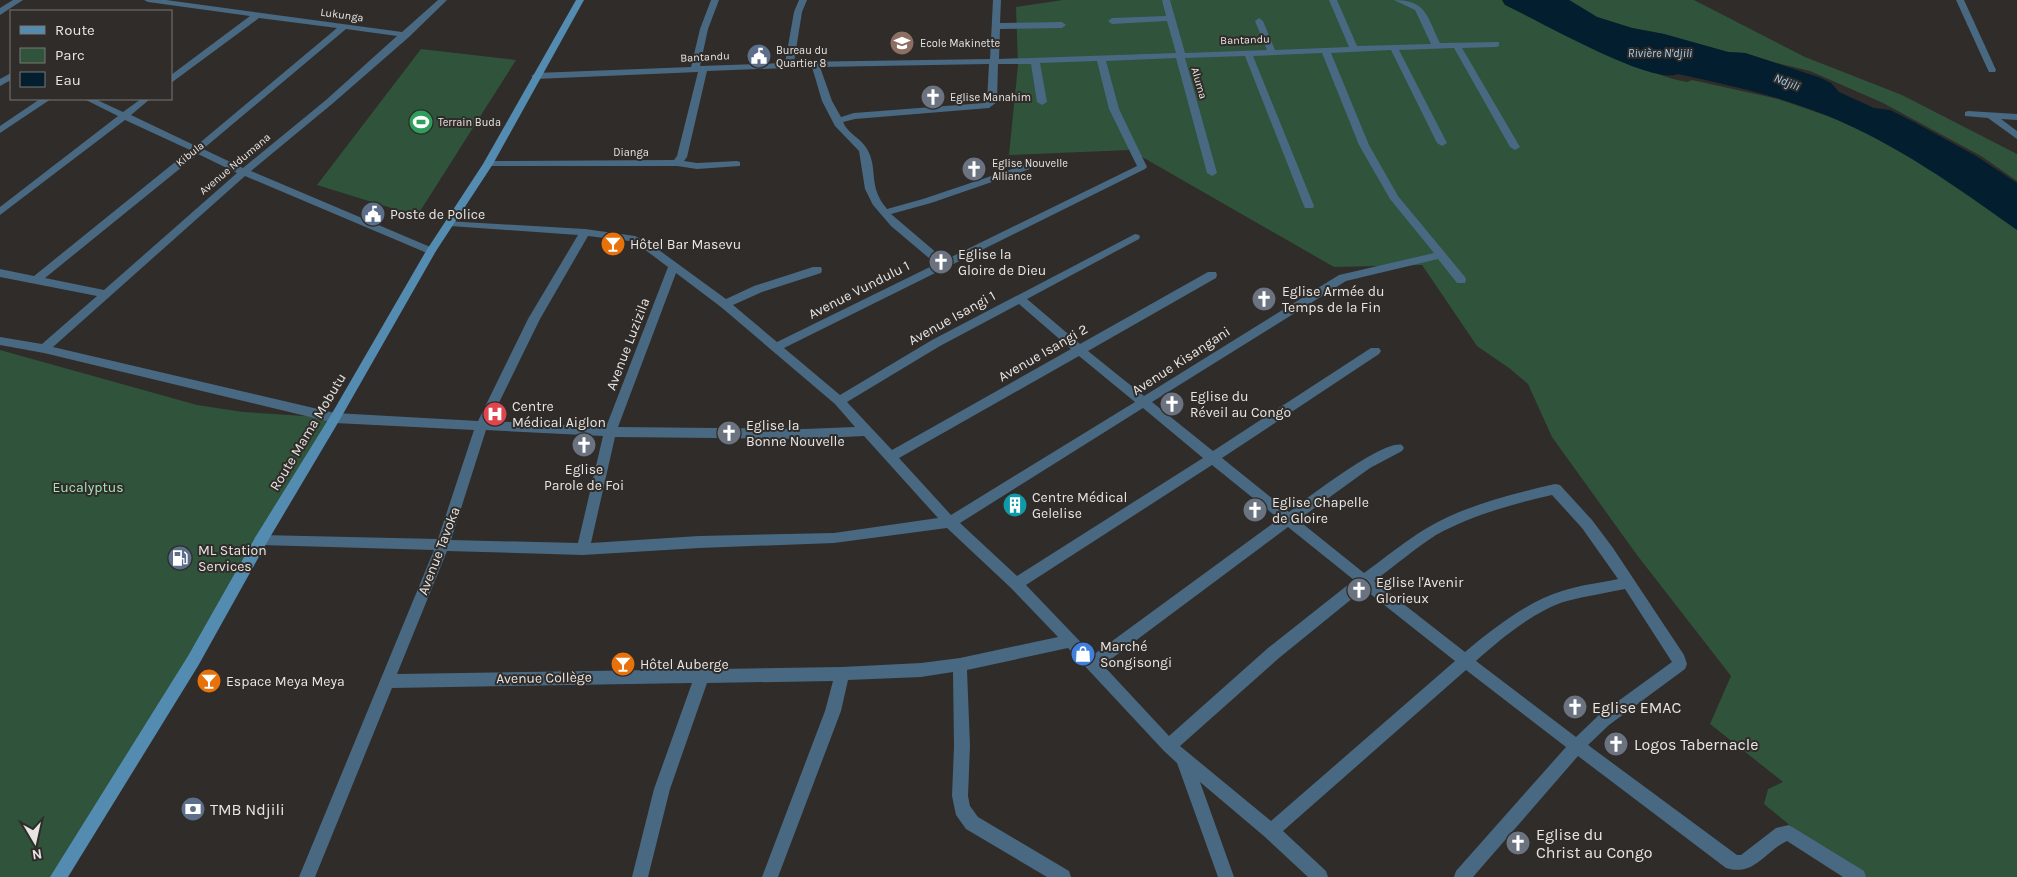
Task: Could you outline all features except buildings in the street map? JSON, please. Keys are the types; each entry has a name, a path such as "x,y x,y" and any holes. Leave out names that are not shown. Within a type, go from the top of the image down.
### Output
{"street":[{"path":"0,12 19,0"},
{"path":"143,10 154,0"},
{"name":"Lukunga","path":"154,0 406,34"},
{"name":"Avenue Ndumana","path":"44,349 244,172 329,102 443,0"},
{"name":"Route Mama Mobutu","path":"58,877 193,661 261,540 335,418 431,251 488,164 580,0"},
{"path":"677,163 682,157 691,114 704,29 715,0"},
{"path":"789,65 798,12 803,0"},
{"path":"838,122 854,116 986,106 992,102 997,0"},
{"name":"Aluma","path":"1166,0 1181,55 1180,61 1212,172"},
{"path":"1333,0 1354,49"},
{"path":"1398,0 1410,3 1419,9 1437,47"},
{"path":"1960,0 1992,70"},
{"path":"172,79 257,15"},
{"path":"1112,21 1172,18"},
{"path":"1259,20 1272,52"},
{"path":"996,26 1062,25"},
{"name":"Kibula","path":"36,280 237,117 344,27"},
{"name":"Bantandu","path":"536,76 815,64 1035,61 1496,44"},
{"path":"1457,46 1515,147"},
{"path":"1394,48 1442,142"},
{"path":"1325,50 1364,145 1394,197 1462,280"},
{"path":"1248,52 1309,206"},
{"name":"Avenue Vundulu 1","path":"777,347 1142,167 1114,109 1100,58"},
{"path":"1035,61 1042,102"},
{"path":"815,64 827,101 840,129 861,147 869,176 871,193 884,213 943,264"},
{"path":"0,130 45,100"},
{"path":"90,100 197,148 244,172 431,251"},
{"path":"0,212 145,100"},
{"path":"1968,114 2017,117"},
{"path":"1990,115 2017,136"},
{"name":"Dianga","path":"488,164 677,163 697,166 738,164"},
{"path":"884,213 927,201 1027,167"},
{"path":"450,223 585,232 631,238 648,247 725,304 839,402 950,522 1016,584 1185,762 1271,831 1320,877"},
{"name":"Avenue Tavoka","path":"307,877 443,546 482,425 534,319 585,232"},
{"name":"Avenue Isangi 1","path":"839,402 936,344 1135,238"},
{"name":"Avenue Kisangani","path":"950,522 1343,278 1441,255"},
{"name":"Avenue Luzizila","path":"583,549 610,432 673,267"},
{"path":"725,304 758,289 817,270"},
{"path":"0,273 107,294"},
{"name":"Avenue Isangi 2","path":"890,457 1078,349 1212,275"},
{"path":"1020,298 1078,349 1523,706 1732,862 1738,864 1745,862 1782,834 1789,833 1858,877"},
{"path":"0,341 44,349 335,418 610,432 804,434 867,432"},
{"path":"1016,584 1122,518 1212,457 1376,351"},
{"path":"1092,664 1365,465 1398,448"},
{"path":"1169,746 1274,651 1364,580 1437,528 1510,500 1555,489 1587,524 1608,552 1655,620 1680,664 1604,720 1577,746 1462,877"},
{"path":"261,540 583,549 699,542 834,538 950,522"},
{"path":"1271,831 1496,634 1533,611 1563,596 1628,583"},
{"name":"Avenue Collège","path":"386,682 842,674 921,670 960,665 1071,641"},
{"path":"960,665 962,746 960,796 962,810 972,823 1063,877"},
{"path":"770,877 833,711 842,674"},
{"path":"640,877 662,789 702,675"},
{"path":"1185,762 1226,877"}],"green space":[{"path":"1063,0 1511,0 1630,65 1673,79 1687,82 1692,80 1778,99 1845,122 1927,163 2017,223 2017,877 1866,877 1808,840 1764,804 1768,789 1783,782 1710,724 1731,676 1637,555 1552,437 1528,384 1477,346 1422,265 1334,267 1130,150 1009,155 1018,65 1016,7"},
{"path":"1569,0 1694,0 1805,57 1902,95 2017,154 2017,181 1981,156 1883,103 1810,71 1745,53 1728,52 1664,34 1632,28 1597,17"},
{"name":"Terrain Buda","path":"421,49 516,60 417,216 317,185"},
{"name":"Eucalyptus","path":"0,350 197,405 243,412 335,418 58,877 0,877"}],"water":[{"name":"Rivière N'djili","path":"1502,0 1569,0 1597,17 1632,28 1664,34 1728,52 1745,53 1821,78 1831,83 1839,92 1874,108 1890,110 1914,122 1976,156 2017,183 2017,230 1925,167 1853,127 1810,109 1754,92 1678,74 1664,75 1619,61 1505,5"}],"place":[{"name":"Ecole Makinette","path":"902,43"},
{"name":"Bureau du Quartier 8","path":"759,56"},
{"name":"Eglise Manahim","path":"933,97"},
{"name":"Terrain Buda","path":"421,122"},
{"name":"Eglise Nouvelle Alliance","path":"974,169"},
{"name":"Poste de Police","path":"373,214"},
{"name":"Hôtel Bar Masevu","path":"613,244"},
{"name":"Eglise la Gloire de Dieu","path":"941,262"},
{"name":"Eglise Armée du Temps de la Fin","path":"1264,299"},
{"name":"Eglise du Réveil au Congo","path":"1172,404"},
{"name":"Centre Médical Aiglon","path":"495,414"},
{"name":"Eglise la Bonne Nouvelle","path":"729,433"},
{"name":"Eglise Parole de Foi","path":"584,445"},
{"name":"Centre Médical Gelelise","path":"1015,505"},
{"name":"Eglise Chapelle de Gloire","path":"1255,510"},
{"name":"ML Station Services","path":"180,558"},
{"name":"Eglise l'Avenir Glorieux","path":"1359,590"},
{"name":"Marché Songisongi","path":"1083,654"},
{"name":"Hôtel Auberge","path":"623,664"},
{"name":"Espace Meya Meya","path":"209,681"},
{"name":"Eglise EMAC","path":"1575,707"},
{"name":"Logos Tabernacle","path":"1616,744"},
{"name":"TMB Ndjili","path":"193,809"},
{"name":"Eglise du Christ au Congo","path":"1518,843"}],"water label":[{"name":"Ndjili","path":"1787,82"}]}
